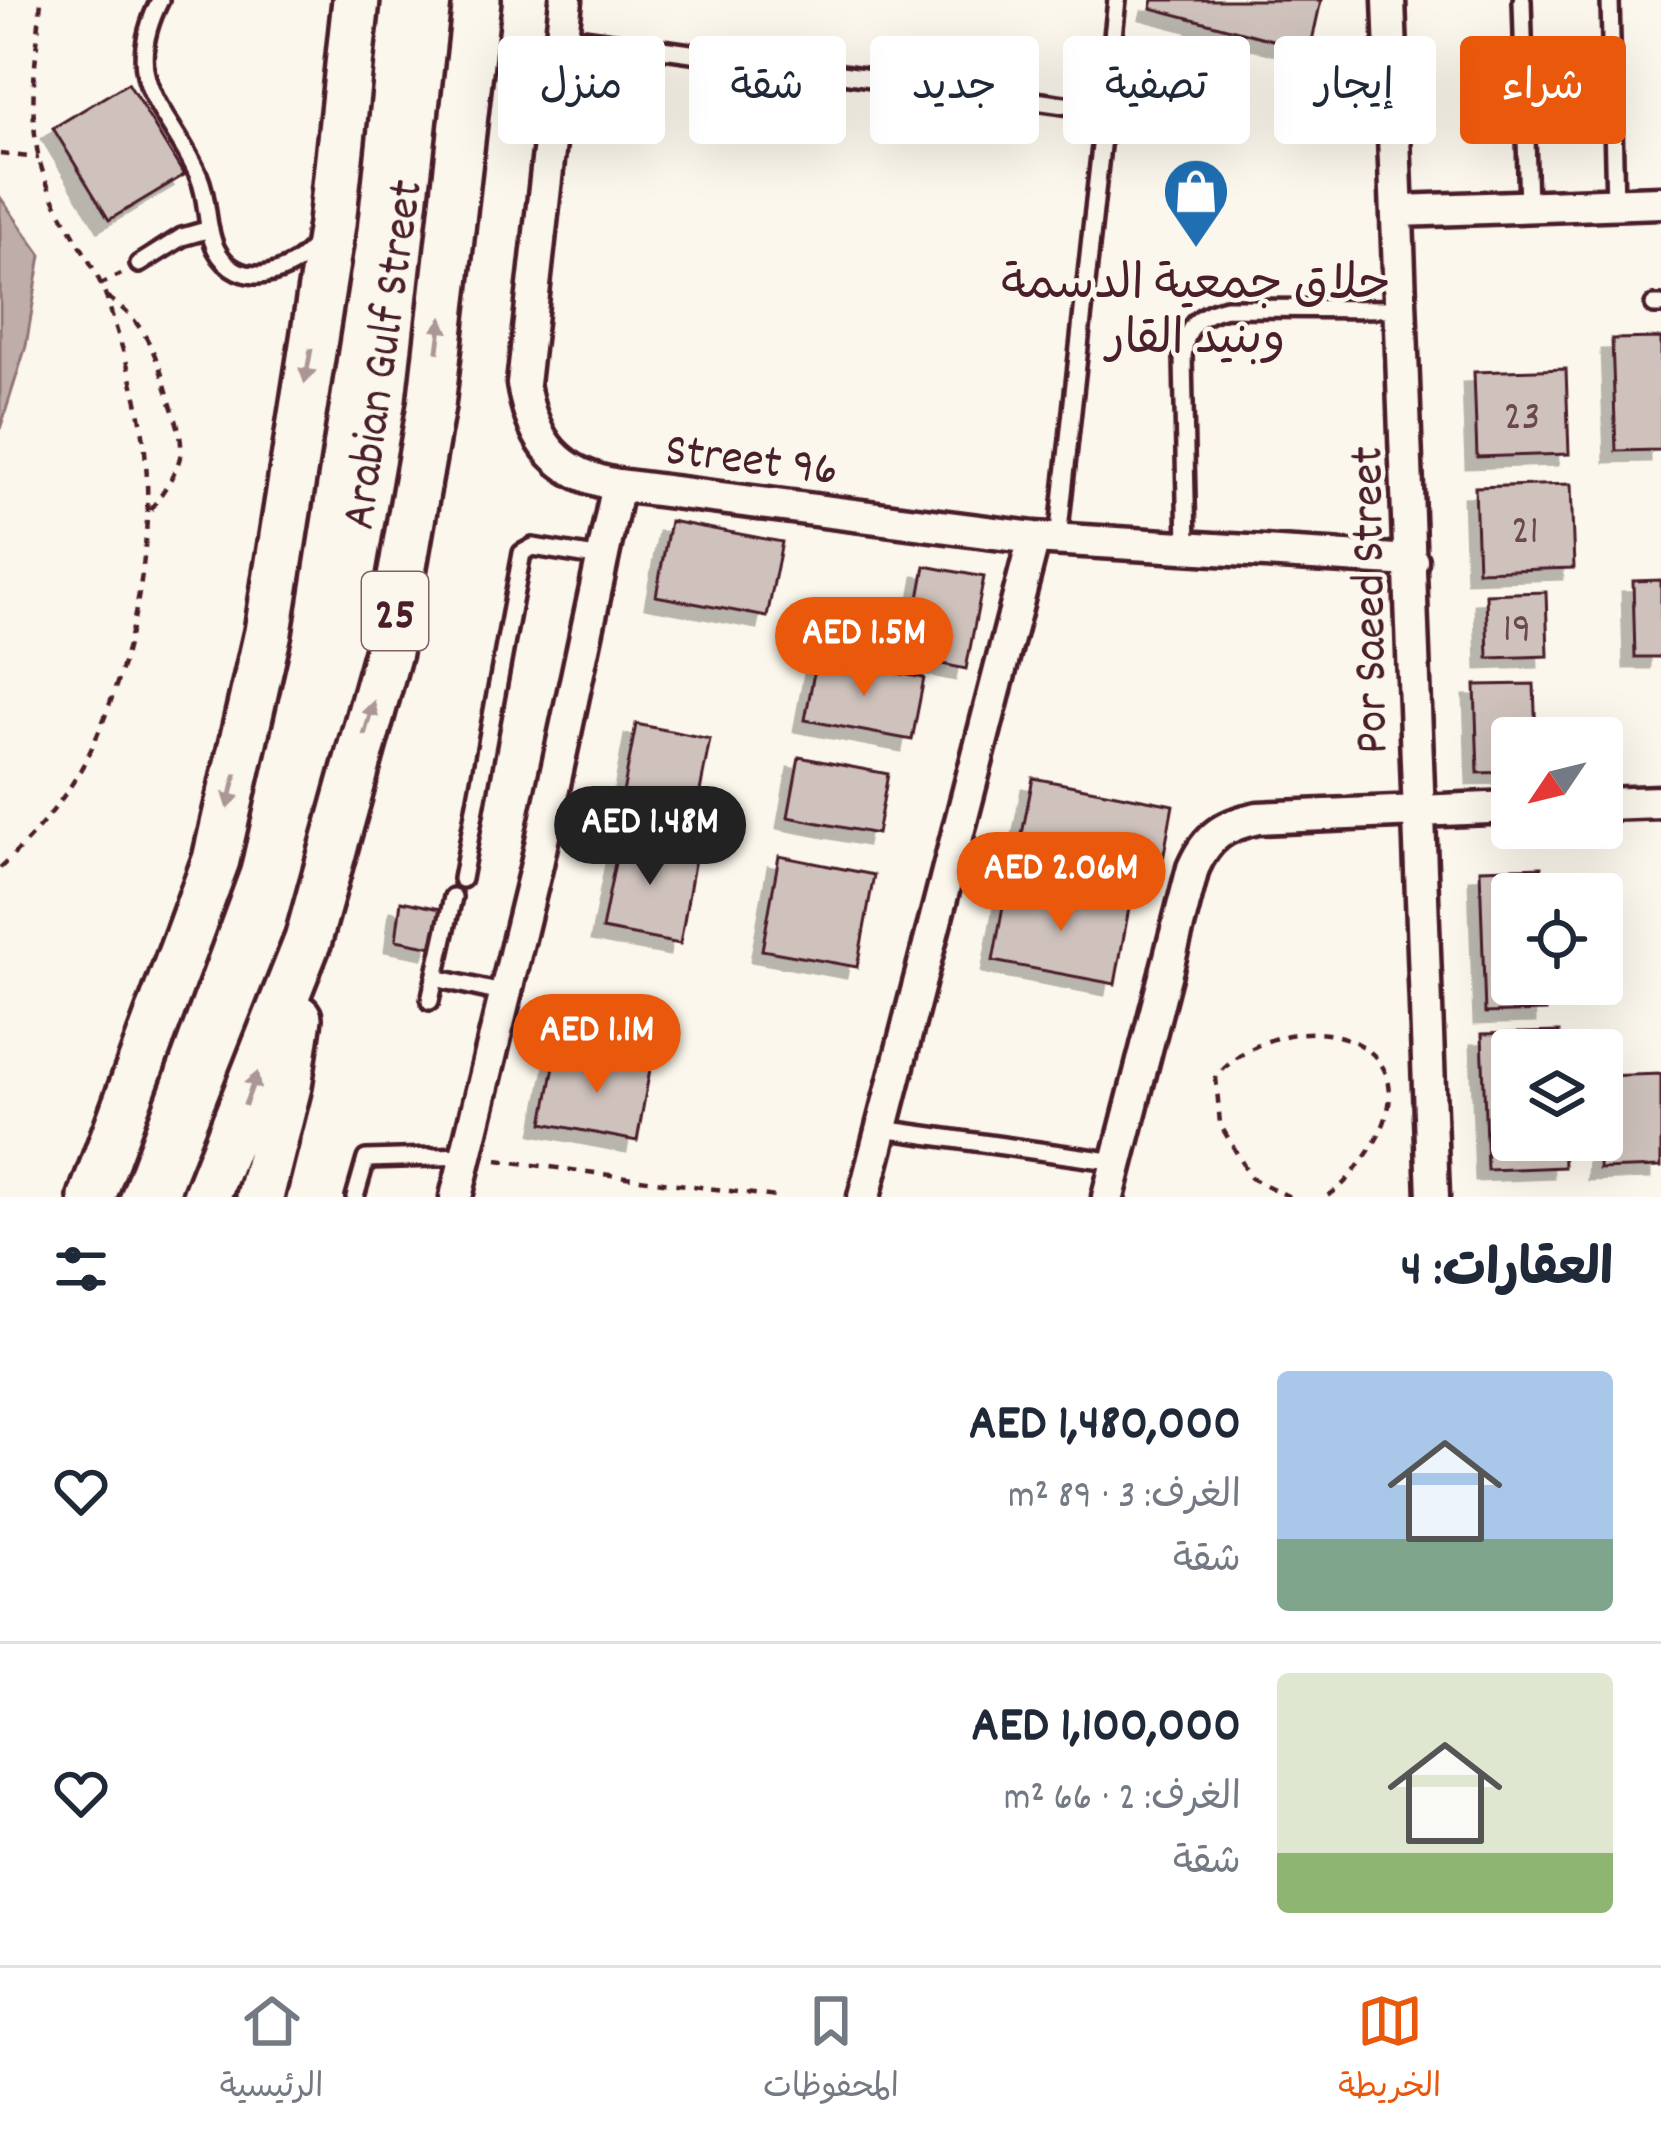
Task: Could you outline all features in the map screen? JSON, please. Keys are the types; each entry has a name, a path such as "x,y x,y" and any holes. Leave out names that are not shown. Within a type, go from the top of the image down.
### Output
{"main road":[{"name":"Arabian Gulf Street","path":"92,1197 216,860 268,632 332,224 356,0"},
{"name":"Arabian Gulf Street","path":"206,1197 308,940 388,652 431,406 477,0"},
{"path":"260,1197 288,1086 308,940"}],"street":[{"name":"Street 96","path":"566,0 523,384 533,424 562,464 589,480 618,485 1046,538 1412,561"},
{"name":"Por Saeed Street","path":"1389,0 1433,1197"},
{"path":"1399,211 1661,202"},
{"path":"456,1197 506,994 618,485"},
{"path":"864,1197 1046,538"},
{"path":"1623,803 1661,802"},
{"path":"1108,1197 1193,868 1210,838 1232,824 1258,818 1491,808"}],"lane":[{"path":"160,0 148,38 146,83 200,178 216,249 225,261 260,276 286,272 307,256 332,224"},
{"path":"1114,36 1118,0"},
{"path":"1522,0 1528,207"},
{"path":"1610,0 1615,204"},
{"path":"562,34 1063,105"},
{"path":"1046,538 1102,144"},
{"path":"140,264 182,237 210,229"},
{"path":"1186,547 1183,357 1188,328 1226,308 1402,309"},
{"path":"462,879 521,553 533,547 602,559"},
{"path":"430,1001 453,897"},
{"path":"435,978 506,994"},
{"path":"881,1129 1117,1162"},
{"path":"355,1197 366,1160 468,1156"}],"path":[{"path":"0,868 34,836 92,749 128,650 147,516 141,417 106,296 54,200 39,158 33,113 41,0"},
{"path":"0,154 39,158"},
{"path":"106,296 145,331 181,438 181,456 147,516"},
{"path":"1290,1197 1251,1178 1220,1124 1216,1077 1251,1046 1279,1035 1324,1034 1362,1043 1384,1065 1389,1100 1381,1136 1339,1190 1325,1197"},
{"path":"468,1156 776,1197"}],"shaded area":[{"path":"0,197 41,255 26,346 0,429"}],"building":[{"path":"1153,0 1321,0 1313,36 1274,36 1274,40 1151,8"},
{"path":"128,83 184,175 109,220 53,128"},
{"path":"1661,338 1661,450 1616,451 1612,339"},
{"path":"1566,369 1569,454 1477,457 1474,372"},
{"path":"1571,484 1574,568 1478,571 1475,487"},
{"path":"670,521 782,542 767,617 656,596"},
{"path":"925,566 984,577 966,669 908,657"},
{"path":"1661,580 1661,657 1635,657 1633,581"},
{"path":"1546,592 1548,656 1488,658 1486,594"},
{"path":"817,657 924,678 912,740 805,720"},
{"path":"1534,684 1535,717 1491,717 1491,773 1478,773 1475,685"},
{"path":"636,724 710,739 697,807 623,793"},
{"path":"799,757 888,774 877,834 788,817"},
{"path":"1033,778 1173,805 1158,887 1017,860"},
{"path":"621,832 697,847 680,944 602,929"},
{"path":"779,856 874,875 857,967 762,950"},
{"path":"1541,867 1541,873 1491,873 1491,1005 1546,1005 1546,1011 1485,1013 1480,869"},
{"path":"1007,885 1129,908 1115,984 993,961"},
{"path":"401,901 445,910 433,947 396,940"},
{"path":"1482,1034 1491,1034 1491,1161 1564,1161 1564,1167 1487,1170"},
{"path":"557,1051 650,1069 637,1141 543,1123"},
{"path":"1661,1074 1661,1167 1599,1169 1599,1161 1623,1161 1623,1075"}],"place":[{"name":"حلاق جمعية الدسمة وبنيد القار","path":"1196,250"}]}
